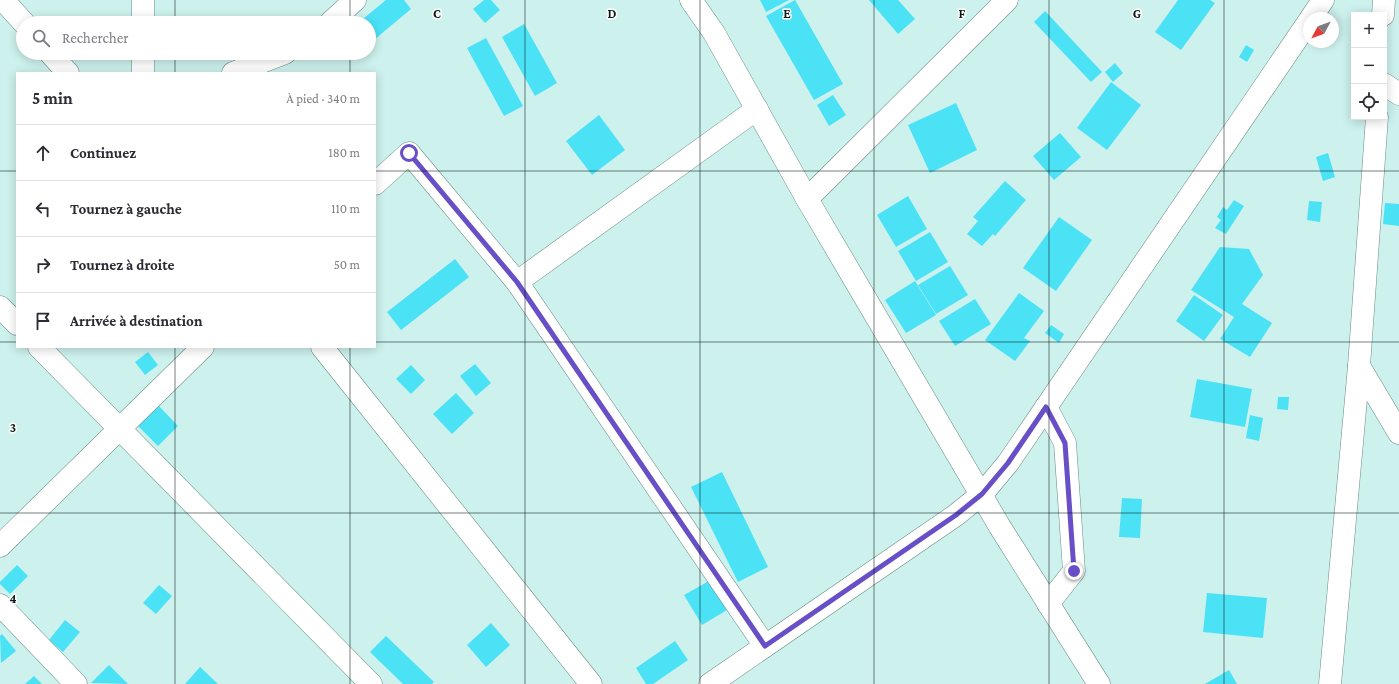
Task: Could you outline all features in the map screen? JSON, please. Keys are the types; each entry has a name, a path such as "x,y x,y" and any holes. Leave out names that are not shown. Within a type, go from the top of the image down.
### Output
{"main road":[{"path":"3,0 18,16"},
{"path":"143,0 143,16"},
{"path":"338,16 355,0"},
{"path":"691,0 714,34 807,200 982,494 1000,527 1099,684"},
{"path":"807,200 1007,0"},
{"path":"1383,12 1384,0"},
{"path":"710,684 956,515 982,494 1008,463 1312,10"},
{"path":"56,60 67,72"},
{"path":"143,60 143,72"},
{"path":"237,72 267,60"},
{"path":"1387,86 1399,94"},
{"path":"517,282 757,110"},
{"path":"1330,684 1359,366 1378,120"},
{"path":"376,183 409,153 517,282 765,646"},
{"path":"0,307 16,323"},
{"path":"40,348 371,684"},
{"path":"0,546 202,348"},
{"path":"323,348 591,684"},
{"path":"1359,366 1399,432"},
{"path":"1046,407 1065,443 1074,571 1048,604"},
{"path":"0,605 76,684"}],"building":[{"path":"386,0 404,0 411,9 376,38 376,16 367,16"},
{"path":"484,0 491,0 500,10 485,23 473,9"},
{"path":"760,0 789,0 766,12"},
{"path":"795,0 843,84 814,100 766,16"},
{"path":"869,0 898,0 915,19 898,34"},
{"path":"1178,0 1210,0 1215,3 1181,50 1155,32"},
{"path":"1045,11 1102,72 1091,82 1034,22"},
{"path":"524,24 557,83 535,96 502,37"},
{"path":"486,38 523,106 504,116 467,48"},
{"path":"1246,45 1254,50 1247,62 1239,57"},
{"path":"1115,63 1123,73 1113,82 1105,72"},
{"path":"1111,82 1141,105 1107,150 1077,128"},
{"path":"833,95 846,115 829,126 817,105"},
{"path":"956,103 977,150 930,173 908,125"},
{"path":"599,115 625,150 592,175 566,141"},
{"path":"1060,133 1081,157 1054,180 1033,156"},
{"path":"1328,153 1335,177 1323,181 1316,157"},
{"path":"1005,181 1026,200 995,236 993,234 982,246 967,234 978,221 973,217"},
{"path":"908,196 927,229 896,247 877,215"},
{"path":"1234,200 1244,206 1226,234 1215,228 1221,220 1217,217 1223,207 1227,210"},
{"path":"1309,201 1322,202 1320,222 1307,220"},
{"path":"1385,203 1399,204 1399,226 1383,224"},
{"path":"1059,217 1092,240 1056,291 1023,268"},
{"path":"930,232 948,262 916,281 898,251"},
{"path":"1220,247 1249,249 1263,275 1242,304 1272,323 1250,357 1220,339 1234,317 1191,290"},
{"path":"455,259 469,277 401,330 387,312"},
{"path":"950,266 968,295 936,314 918,285"},
{"path":"915,281 936,315 906,333 885,300"},
{"path":"1019,293 1044,311 1024,338 1030,341 1015,361 985,340"},
{"path":"1194,295 1223,315 1204,341 1176,321"},
{"path":"975,299 991,324 955,346 939,321"},
{"path":"1051,325 1064,334 1059,343 1045,333"},
{"path":"148,352 158,365 145,375 135,362"},
{"path":"475,364 491,383 476,396 460,376"},
{"path":"411,365 425,380 411,394 396,379"},
{"path":"1197,379 1252,389 1245,427 1190,417"},
{"path":"456,393 474,413 452,434 433,414"},
{"path":"1278,397 1289,397 1288,410 1277,409"},
{"path":"157,404 178,426 158,446 136,424"},
{"path":"1250,415 1263,418 1259,441 1246,438"},
{"path":"722,472 768,567 738,582 691,487"},
{"path":"1122,498 1142,499 1140,538 1119,537"},
{"path":"17,565 28,576 10,594 0,584 0,582"},
{"path":"709,581 727,610 702,625 684,595"},
{"path":"159,585 172,596 156,614 143,603"},
{"path":"1207,593 1267,598 1263,638 1203,632"},
{"path":"65,620 80,632 63,652 49,640"},
{"path":"491,623 510,645 486,667 467,645"},
{"path":"2,634 16,651 1,663 0,636"},
{"path":"386,636 434,682 432,684 403,684 370,652"},
{"path":"675,641 688,660 653,684 646,684 636,668"},
{"path":"109,665 128,684 91,683"},
{"path":"200,667 218,684 185,684"},
{"path":"1229,670 1237,684 1205,684"},
{"path":"34,676 42,684 25,684"}],"route":[{"path":"409,153 517,282 765,646 956,515 982,494 1008,463 1046,407 1065,443 1074,571"}]}
